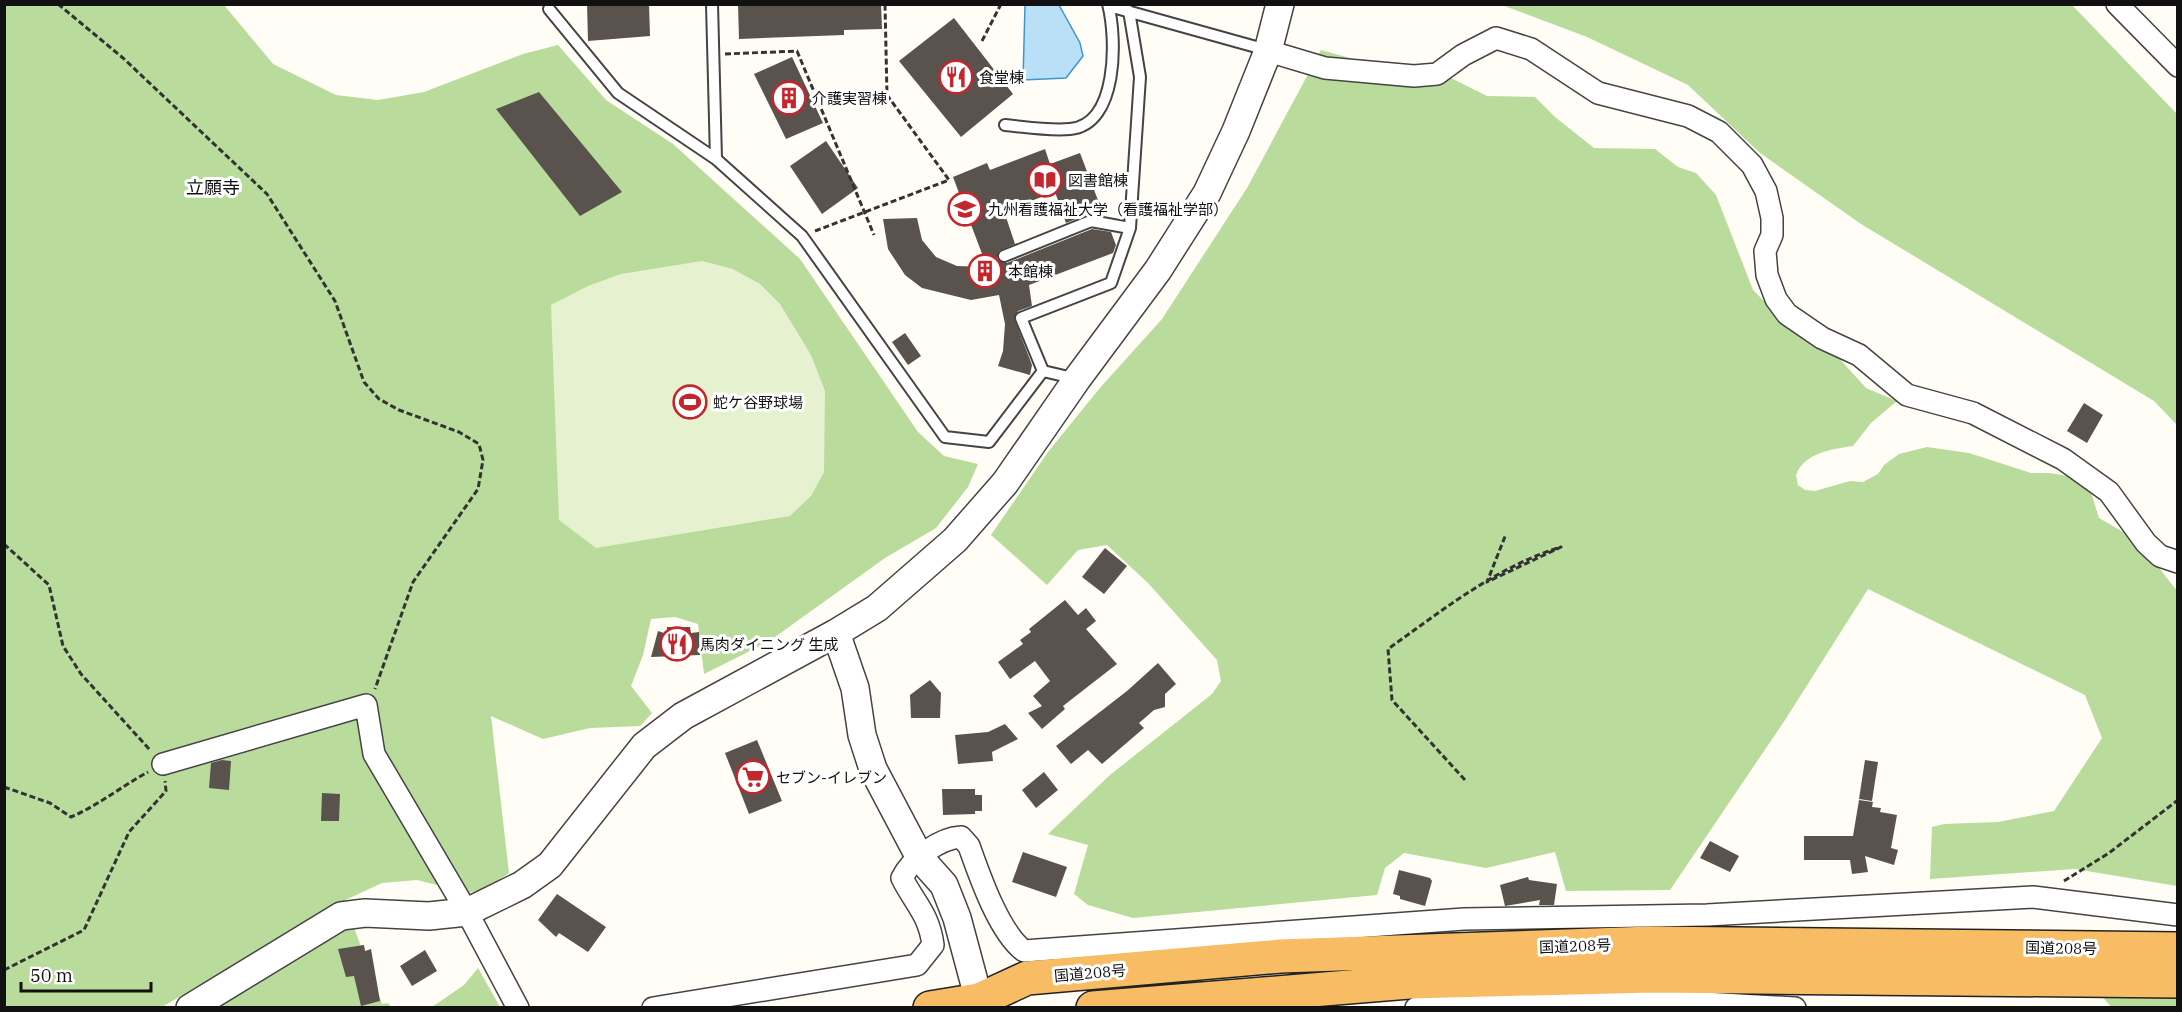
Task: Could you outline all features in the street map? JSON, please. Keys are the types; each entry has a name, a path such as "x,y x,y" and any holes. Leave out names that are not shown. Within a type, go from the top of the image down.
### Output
{"highway":[{"name":"国道208号","path":"930,1008 994,1004 1027,978 1281,956 1651,944 2178,949"},
{"name":"国道208号","path":"1093,1008 1409,982 1664,976 2178,981"}],"street":[{"path":"190,1008 341,916 364,913 429,916 468,912 522,885 550,865 644,746 683,716 836,633 877,608 955,540 1005,483 1077,379 1158,270 1207,193 1236,131 1268,51 1280,4"},
{"path":"2117,4 2178,66"},
{"path":"1268,51 1325,68 1414,76 1437,74 1463,55 1496,38 1512,40 1531,49 1598,93 1688,116 1719,132 1752,165 1766,192 1772,218 1772,235 1765,251 1767,274 1776,298 1787,314 1822,338 1859,355 1907,395 1973,413 2063,459 2109,492 2146,543 2160,556 2178,561"},
{"path":"836,633 855,688 862,735 873,769 920,858 944,885 994,1004"},
{"path":"163,764 366,705 374,754 468,912 518,1008"},
{"path":"653,1008 917,965 933,945 931,931 928,918 902,878 907,868 949,837 961,837 969,846 1002,926 1012,942 1024,951 1464,919 1707,915 2037,897 2178,915"},
{"path":"1416,1008 1668,1001 1795,1008"}],"lane":[{"path":"712,4 716,159"},
{"path":"1005,125 1072,129 1095,119 1107,100 1113,42 1108,5 1249,43 1268,51"},
{"path":"549,9 618,93 716,159 802,236 945,437 989,442 1043,370"},
{"path":"1043,370 1021,318 1111,284 1130,228 1140,77 1129,11"},
{"path":"1004,256 1091,221 1130,228"},
{"path":"1043,370 1077,379"}],"path":[{"path":"58,4 123,58 267,194 335,301 364,382 380,399 421,420 459,432 479,444 483,460 478,489 412,582 376,688 366,705"},
{"path":"802,236 949,180 886,95 885,4"},
{"path":"982,40 1001,4"},
{"path":"713,54 797,51 874,235"},
{"path":"1487,582 1506,534"},
{"path":"4,544 49,585 63,646 81,674 163,764 166,790 129,832 84,930 4,970"},
{"path":"1465,780 1392,700 1388,649 1461,597 1531,556 1561,547 1487,582"},
{"path":"4,786 50,803 71,817 93,808 116,789 163,764"},
{"path":"2037,897 2109,853 2178,800"}],"green space":[{"path":"5,5 224,5 273,64 336,95 378,100 424,92 523,54 558,45 606,100 673,144 800,259 918,432 944,456 978,464 968,487 936,528 885,558 768,642 704,674 698,624 675,617 651,619 643,655 631,686 652,713 640,726 590,728 543,739 491,716 509,873 489,887 468,893 417,880 382,883 337,904 162,1007 5,1008"},
{"path":"1502,5 2072,5 2177,114 2177,425 2154,401 1861,224 1760,153 1688,85 1587,37"},
{"path":"1321,50 1421,78 1451,78 1487,96 1535,97 1555,117 1594,148 1655,149 1678,167 1696,173 1716,195 1753,290 1796,333 1837,356 1866,388 1897,401 1871,423 1853,446 1820,453 1805,462 1796,475 1798,485 1805,490 1815,491 1850,481 1863,482 1878,474 1884,465 1899,454 1927,447 1969,453 2031,473 2067,476 2090,489 2099,518 2137,540 2178,592 2177,886 2075,869 1930,879 1932,827 1944,824 1998,822 2054,811 2102,738 2085,695 1868,589 1785,720 1670,890 1566,891 1555,852 1486,868 1404,853 1385,868 1377,895 1133,918 1088,905 1074,894 1088,845 1048,834 1110,775 1212,694 1221,681 1217,660 1148,583 1107,545 1078,550 1047,585 991,535 1048,452 1099,389 1162,319 1247,188"},
{"name":"蛇ケ谷野球場","path":"702,261 733,269 760,284 780,304 811,355 825,391 824,472 811,496 790,516 596,548 559,520 551,305 588,286 621,274"},
{"path":"353,925 382,1004 388,1003 391,1007 200,1008 237,982"},
{"path":"478,968 500,1007 432,1007 464,985"},
{"path":"2097,990 2177,990 2177,1007 2111,1007"}],"water":[{"path":"1025,5 1059,5 1080,43 1083,56 1066,78 1023,80"}],"building":[{"path":"587,4 649,4 650,36 588,41"},
{"path":"738,4 881,4 882,29 844,30 844,35 739,39"},
{"name":"食堂棟","path":"954,18 1013,94 961,137 899,61"},
{"name":"介護実習棟","path":"792,57 823,123 786,139 754,74"},
{"path":"539,92 622,192 580,216 496,109"},
{"path":"826,141 858,188 822,214 790,166"},
{"name":"本館棟","path":"1045,149 1050,164 1080,153 1104,216 1089,214 1066,223 1055,192 1004,211 1015,244 999,251 997,259 1007,263 1092,229 1111,232 1116,245 1113,253 1029,285 1032,306 1018,311 1014,318 1032,365 1030,375 998,366 1003,351 1005,324 999,295 971,300 922,288 905,275 888,249 883,219 917,218 922,240 936,257 957,266 987,267 953,177 987,163 990,170"},
{"path":"905,333 921,356 908,365 892,342"},
{"path":"2084,403 2103,415 2087,443 2067,431"},
{"path":"1105,548 1127,566 1104,594 1082,577"},
{"path":"1065,600 1078,615 1086,608 1096,621 1086,629 1117,664 1063,706 1065,709 1042,729 1028,713 1042,706 1033,696 1050,681 1035,661 1010,679 998,662 1023,644 1020,640 1031,632 1029,629"},
{"name":"馬肉ダイニング 生成","path":"667,627 690,627 691,633 699,632 700,655 651,657 658,631 667,634"},
{"path":"1158,663 1176,684 1165,694 1165,707 1154,710 1139,723 1144,728 1102,764 1088,750 1071,764 1056,746 1127,691"},
{"path":"930,680 941,693 940,718 911,718 910,695"},
{"path":"1005,724 1018,739 992,752 993,761 958,764 955,735 988,732"},
{"name":"セブン-イレブン","path":"757,740 782,801 749,814 725,753"},
{"path":"222,760 231,761 229,790 209,788 211,763"},
{"path":"1865,760 1878,762 1872,801 1859,799"},
{"path":"1044,772 1058,790 1036,808 1022,790"},
{"path":"942,789 975,789 975,795 982,795 982,811 975,811 975,814 943,815"},
{"path":"322,793 340,794 339,821 321,821"},
{"path":"1859,800 1873,802 1872,807 1881,808 1880,812 1897,815 1891,848 1898,850 1894,865 1865,856 1868,872 1852,874 1850,860 1804,860 1804,836 1853,836"},
{"path":"1710,841 1739,856 1730,872 1700,858"},
{"path":"1023,852 1067,867 1056,897 1012,882"},
{"path":"1399,870 1430,878 1432,881 1425,906 1400,899 1400,896 1393,894"},
{"path":"1528,877 1529,880 1557,884 1554,905 1539,905 1540,900 1505,906 1500,885"},
{"path":"557,894 606,927 588,952 559,933 556,937 538,920"},
{"path":"364,945 365,951 371,949 380,1001 361,1006 354,976 346,977 338,949"},
{"path":"425,950 437,971 412,986 400,966"}],"place":[{"name":"食堂棟","path":"956,77"},
{"name":"介護実習棟","path":"789,98"},
{"name":"図書館棟","path":"1045,180"},
{"name":"九州看護福祉大学（看護福祉学部）","path":"965,209"},
{"name":"本館棟","path":"985,271"},
{"name":"蛇ケ谷野球場","path":"690,402"},
{"name":"馬肉ダイニング 生成","path":"677,644"},
{"name":"セブン-イレブン","path":"753,777"}],"district":[{"name":"立願寺","path":"213,187"}]}
